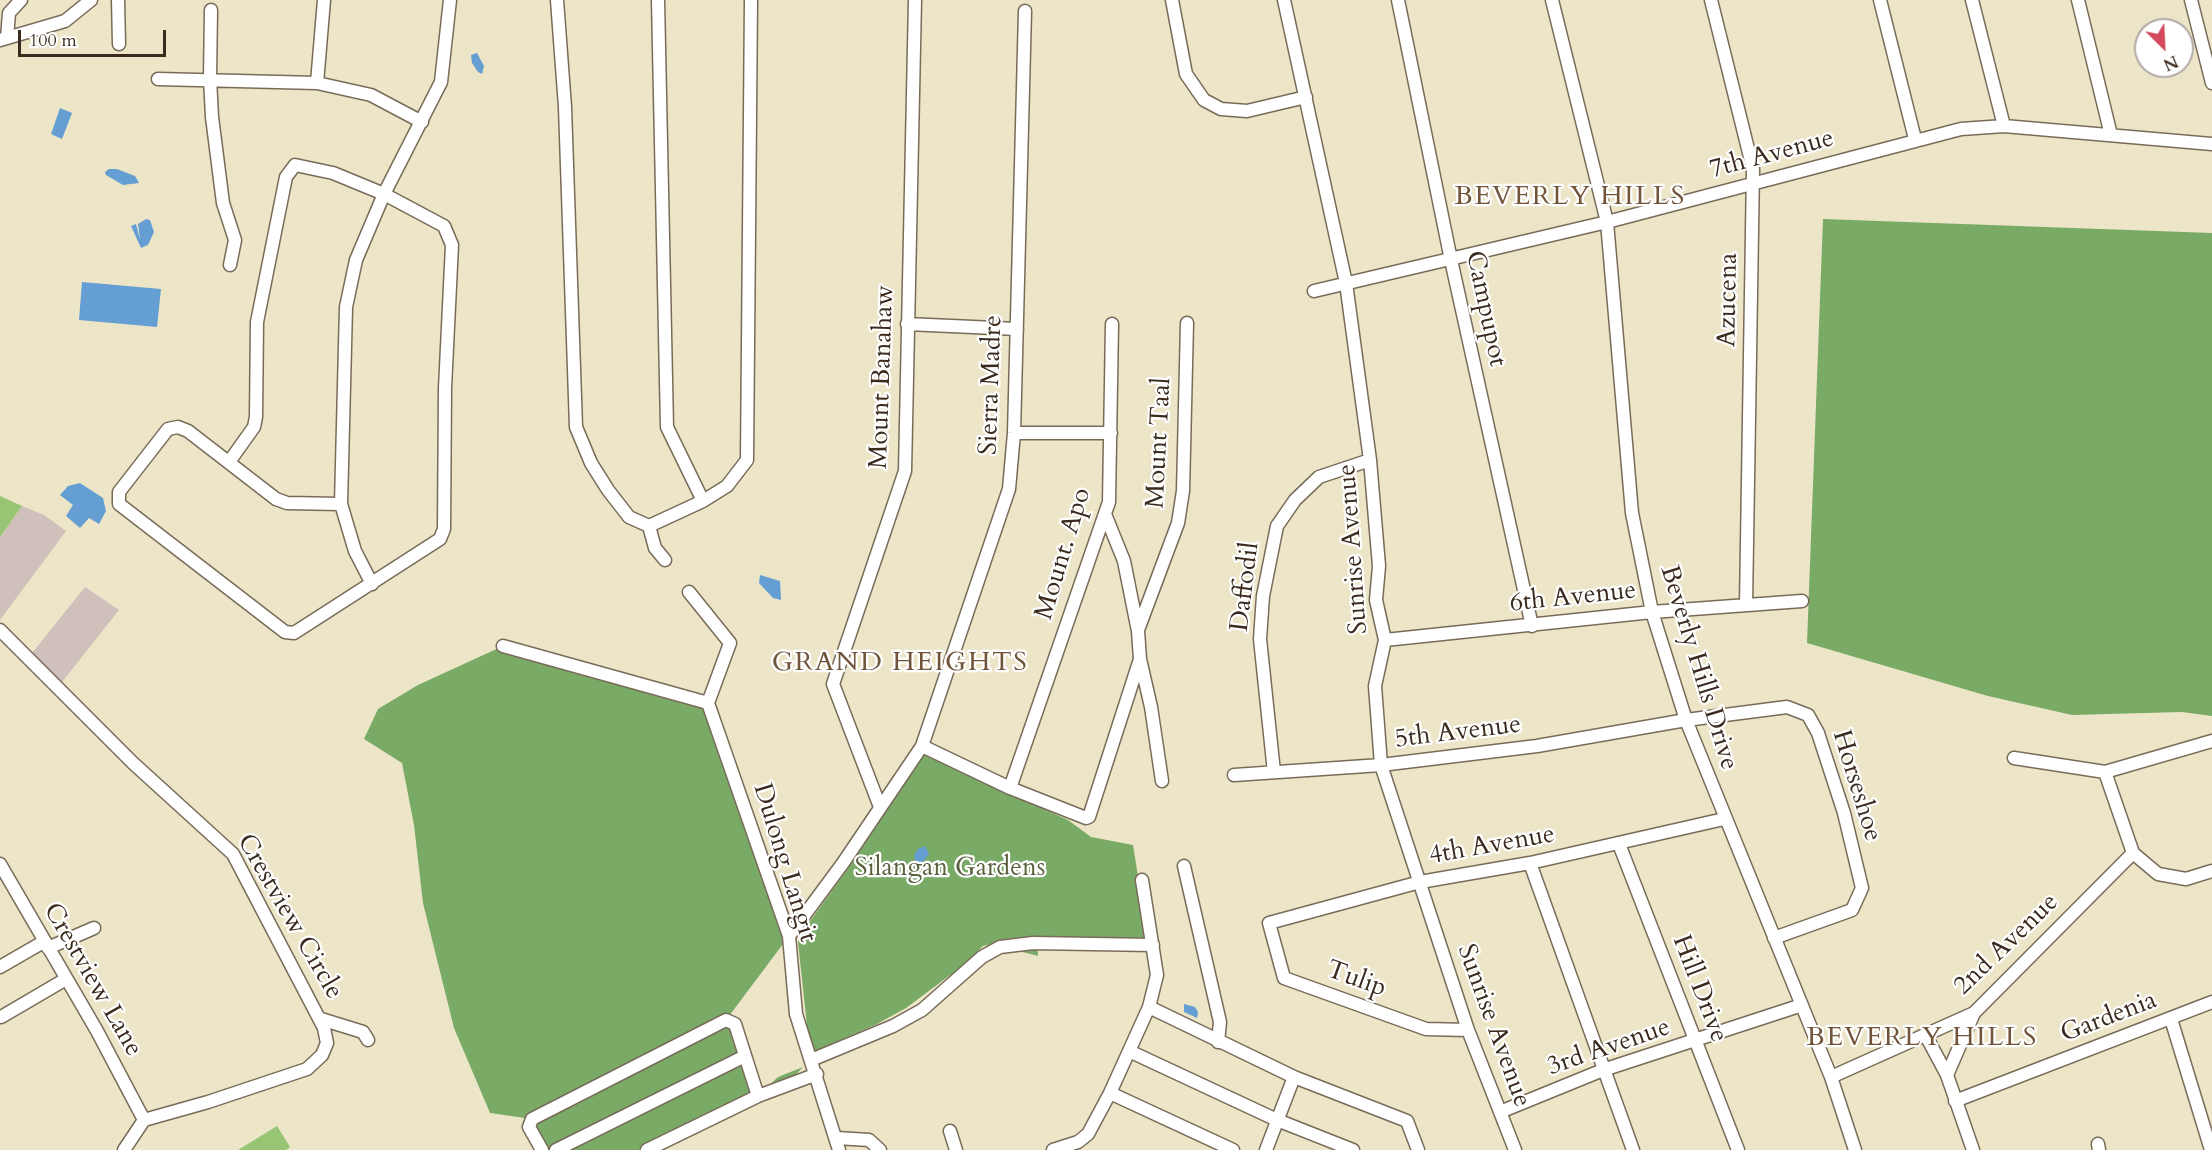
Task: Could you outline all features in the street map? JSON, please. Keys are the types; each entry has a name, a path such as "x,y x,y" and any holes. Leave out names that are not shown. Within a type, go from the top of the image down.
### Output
{"street":[{"path":"21,0 9,13 3,39 34,32 65,21 91,0"},
{"path":"118,0 119,44"},
{"path":"317,83 324,0"},
{"path":"372,584 355,551 341,504 346,307 356,260 384,194 441,82 450,0"},
{"path":"556,0 566,107 576,427 591,463 629,517 649,525 703,501 727,486 747,460 751,0"},
{"path":"658,0 667,427 703,501"},
{"name":"Mount Banahaw","path":"880,807 833,684 905,471 915,0"},
{"path":"1172,0 1186,74 1204,100 1221,109 1246,111 1306,97"},
{"name":"Sunrise Avenue","path":"1284,0 1346,283 1370,460 1379,566 1376,600 1385,640 1375,686 1381,765 1468,1030 1515,1150"},
{"name":"Campupot","path":"1398,0 1451,260 1532,626"},
{"name":"Beverly Hills Drive","path":"1552,0 1607,222 1632,513 1652,612 1686,720 1724,819 1832,1077 1855,1150"},
{"name":"Azucena","path":"1711,0 1751,152 1753,184 1746,605"},
{"path":"1881,0 1915,139"},
{"path":"1972,0 2004,126"},
{"path":"2078,0 2111,135"},
{"path":"2191,0 2212,83"},
{"path":"211,10 210,78 223,203 235,240 230,265"},
{"name":"Sierra Madre","path":"789,936 922,746 1009,489 1014,433 1025,11"},
{"path":"158,79 210,78 317,83 371,95 422,122"},
{"name":"7th Avenue","path":"1314,291 1607,222 1915,139 1961,129 2004,126 2212,144"},
{"path":"229,462 254,427 257,322 286,177 295,165 316,168 384,194 444,226 452,245 445,388 444,529 440,539 294,633 285,632 119,504 119,492 168,429 178,427 188,431 276,499 287,503 341,504"},
{"name":"Mount Taal","path":"1138,631 1179,523 1183,491 1187,323"},
{"path":"907,324 1017,329"},
{"name":"Mount. Apo","path":"1010,788 1109,502 1112,324"},
{"path":"1014,433 1111,432"},
{"name":"Daffodil","path":"1274,772 1260,639 1263,596 1277,526 1295,500 1319,477 1370,460"},
{"path":"1105,514 1124,561 1138,631 1140,659 1149,697 1162,781"},
{"path":"649,525 655,548 665,560"},
{"path":"503,646 708,703 730,643 689,592"},
{"name":"6th Avenue","path":"1385,640 1652,612 1802,601"},
{"name":"Crestview Circle","path":"0,630 133,763 233,854 321,1019 327,1043 322,1055 307,1069 208,1102 144,1120"},
{"path":"922,746 1010,788 1086,818 1092,812 1140,659"},
{"name":"Dulong Langit","path":"708,703 789,936 796,1014 838,1144"},
{"name":"Horseshoe","path":"1686,720 1787,707 1808,715 1818,734 1844,813 1862,888 1852,910 1774,938"},
{"name":"5th Avenue","path":"1234,775 1381,765 1549,744 1686,720"},
{"path":"2013,758 2105,772 2212,741"},
{"path":"2105,772 2133,853 2158,874 2186,879 2212,871"},
{"name":"4th Avenue","path":"1269,923 1420,882 1530,863 1724,819"},
{"name":"Hill Drive","path":"1619,844 1738,1150"},
{"name":"2nd Avenue","path":"1832,1077 1974,1013 2133,853"},
{"path":"1530,863 1633,1150"},
{"path":"1184,866 1220,1022 1218,1042"},
{"name":"Crestview Lane","path":"1,871 47,945 144,1120"},
{"path":"1053,1150 1078,1142 1088,1134 1110,1093 1149,1007 1157,975 1142,880"},
{"name":"Tulip","path":"1269,923 1284,978 1426,1029 1468,1030"},
{"path":"0,967 47,945 94,928"},
{"path":"811,1060 893,1026 922,1010 982,957 1000,947 1033,943 1153,945"},
{"path":"1,1017 66,979"},
{"name":"Gardenia","path":"1955,1101 2212,1002"},
{"name":"3rd Avenue","path":"1500,1112 1603,1070 1695,1042 1802,1005"},
{"path":"1149,1007 1294,1077 1407,1121 1418,1150"},
{"path":"1947,1075 1974,1013"},
{"path":"321,1019 363,1032 368,1040"},
{"path":"2171,1019 2211,1150"},
{"path":"542,1150 529,1127 532,1119 726,1020 735,1024 758,1096"},
{"path":"1925,1034 1947,1075 1973,1150"},
{"path":"1129,1051 1277,1120 1353,1150"},
{"path":"556,1150 745,1056"},
{"path":"647,1150 666,1146 758,1096 817,1074"},
{"path":"1266,1150 1294,1077"},
{"path":"1110,1093 1233,1150"},
{"path":"124,1150 144,1120"},
{"path":"950,1131 956,1150"},
{"path":"838,1144 869,1140 880,1150"}],"shaded area":[{"path":"22,506 44,515 66,531 0,620 0,537"},
{"path":"85,587 119,610 62,682 32,653"}],"green space":[{"path":"1823,219 2212,233 2212,716 2182,712 2072,715 1988,696 1807,643"},
{"path":"0,496 22,506 0,537"},
{"path":"503,646 708,703 789,936 726,1020 745,1056 758,1096 778,1077 803,1067 786,1085 644,1150 546,1150 532,1119 490,1113 454,1028 423,903 414,825 402,763 364,739 378,709 418,685"},
{"name":"Silangan Gardens","path":"924,754 1068,820 1091,837 1133,845 1149,945 1037,938 1038,956 992,944 983,946 965,964 906,1008 877,1024 813,1052 808,1035 798,942 803,931 849,867"},
{"path":"277,1126 290,1147 286,1150 238,1150"}],"water":[{"path":"477,53 484,66 482,74 472,63 471,55"},
{"path":"60,108 72,113 62,139 51,134"},
{"path":"109,169 117,169 135,176 139,183 123,185 106,175 105,172"},
{"path":"146,219 150,220 154,232 148,245 141,248 131,226 136,224 140,240 138,224"},
{"path":"82,282 161,289 157,327 79,320"},
{"path":"80,483 103,498 106,511 99,524 89,518 80,528 66,516 73,505 60,495 68,486"},
{"path":"760,575 780,581 781,600 773,598 759,583"},
{"path":"925,846 929,854 921,864 916,864 914,856 918,849"},
{"path":"1184,1004 1195,1007 1198,1012 1197,1018 1184,1012"}],"district":[{"name":"BEVERLY HILLS","path":"1570,198"},
{"name":"GRAND HEIGHTS","path":"900,664"},
{"name":"BEVERLY HILLS","path":"1922,1039"}]}
